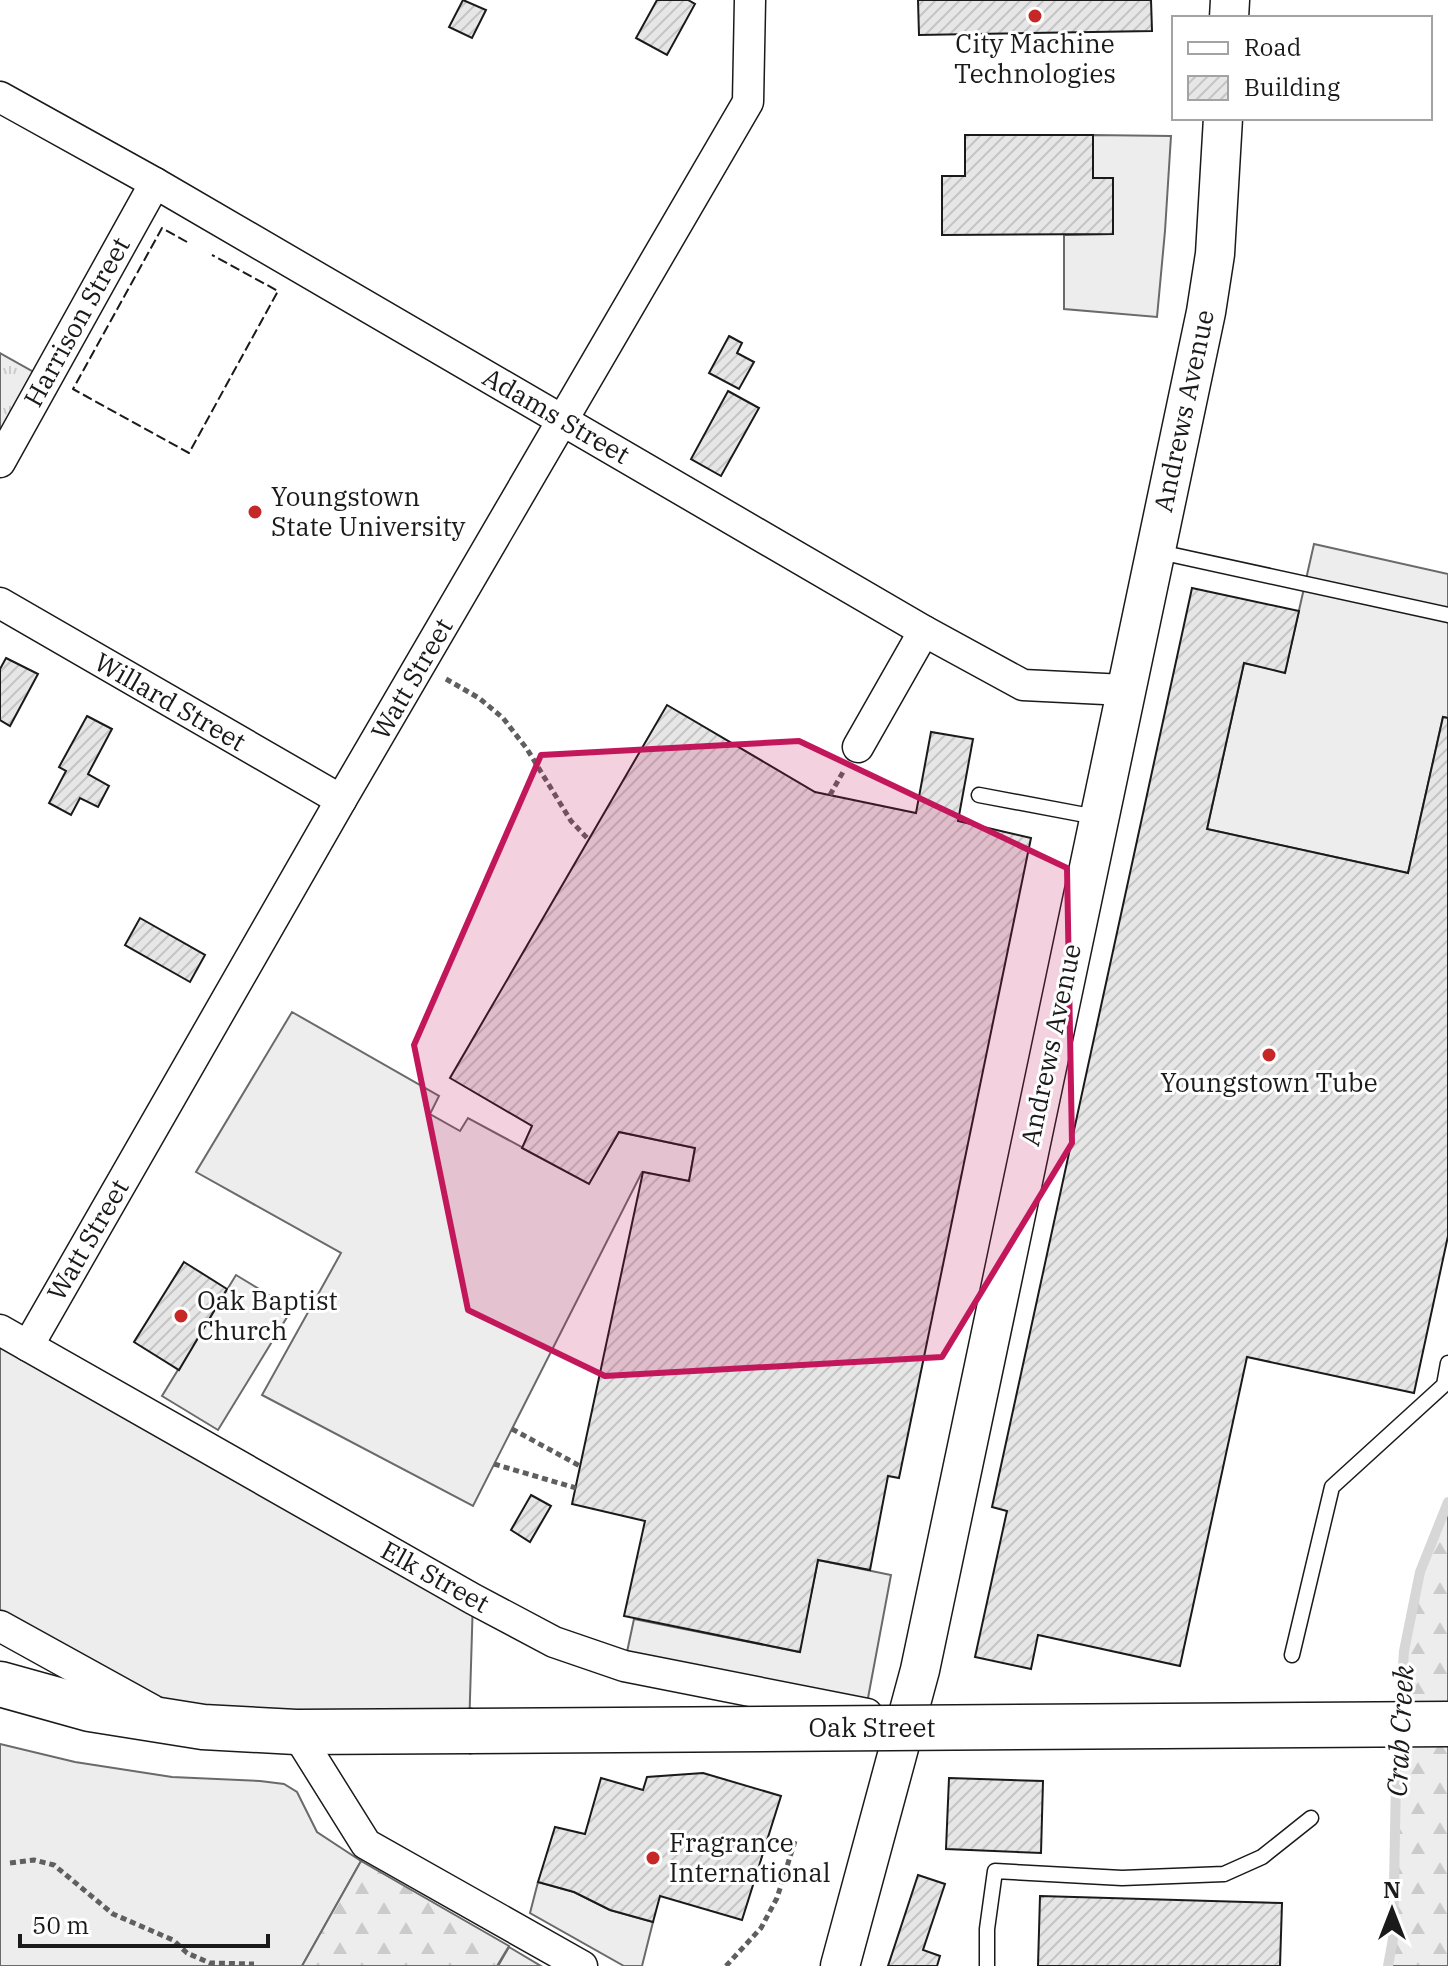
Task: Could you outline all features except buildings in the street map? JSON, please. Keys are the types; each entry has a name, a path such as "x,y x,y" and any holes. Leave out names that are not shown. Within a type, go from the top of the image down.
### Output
{"main road":[{"name":"Oak Street","path":"0,1684 90,1709 175,1723 296,1732 1448,1724"}],"street":[{"name":"Watt Street","path":"28,1346 341,800 748,102 750,0"},
{"name":"Adams Street","path":"0,97 155,183 924,631 1023,685 1125,690"},
{"name":"Andrews Avenue","path":"840,1966 909,1714 1206,312 1215,254 1223,120"},
{"name":"Harrison Street","path":"0,462 155,183"},
{"name":"Willard Street","path":"0,603 341,800"},
{"path":"858,747 924,631"},
{"name":"Elk Street","path":"0,1330 435,1578 554,1642 624,1666 865,1714 909,1714"},
{"path":"0,1626 175,1723"},
{"path":"296,1732 366,1844 582,1966"}],"lane":[{"path":"1155,551 1448,615"},
{"path":"979,795 1099,818"},
{"path":"1292,1655 1332,1487 1444,1385 1448,1363"},
{"path":"987,1966 987,1929 995,1871 1122,1878 1224,1874 1262,1857 1311,1818"}],"path":[{"path":"421,664 479,698 503,718 527,749 571,821 589,840"},
{"path":"512,1429 580,1466"},
{"path":"494,1464 576,1488"},
{"path":"726,1966 761,1928 777,1898 795,1841"},
{"path":"10,1863 34,1860 54,1865 113,1914 173,1940 187,1953 210,1963 254,1964"}],"highlighted area":[{"path":"799,741 1067,868 1072,1143 942,1357 605,1376 468,1310 414,1045 541,755"}],"shaded area":[{"path":"1093,135 1171,136 1157,317 1064,309 1064,235 1113,234 1113,179 1093,178"},
{"path":"1314,544 1448,574 1448,718 1443,717 1408,873 1207,829 1244,663 1285,672"},
{"path":"292,1012 439,1096 430,1114 460,1131 468,1118 588,1183 619,1132 695,1148 689,1181 642,1172 473,1506 262,1395 341,1253 196,1172"},
{"path":"236,1275 292,1309 218,1430 162,1396"},
{"path":"0,1330 473,1599 469,1731 203,1727 0,1626"},
{"path":"818,1560 891,1575 865,1714 624,1666 634,1619 799,1652"},
{"path":"0,1744 75,1762 172,1777 284,1784 297,1792 317,1832 361,1861 302,1966 0,1966"},
{"path":"538,1882 574,1892 610,1910 653,1922 642,1966 624,1966 530,1913"},
{"path":"509,1947 541,1966 498,1966"}],"green space":[{"path":"0,353 46,379 0,462"},
{"path":"1448,1502 1448,1966 1388,1966 1393,1939 1396,1777 1404,1651 1420,1572"},
{"path":"361,1861 509,1946 497,1966 302,1966"}],"waterway":[{"name":"Crab Creek","path":"1400,1713 1404,1651 1420,1572 1448,1502"},
{"name":"Crab Creek","path":"1388,1966 1393,1939 1399,1733"}],"fence":[{"path":"187,242 162,228 73,389 189,453 278,291 212,255"}],"place":[{"name":"City Machine Technologies","path":"1035,16"},
{"name":"Youngstown State University","path":"255,512"},
{"name":"Youngstown Tube","path":"1269,1055"},
{"name":"Oak Baptist Church","path":"181,1316"},
{"name":"Fragrance International","path":"653,1858"}]}
